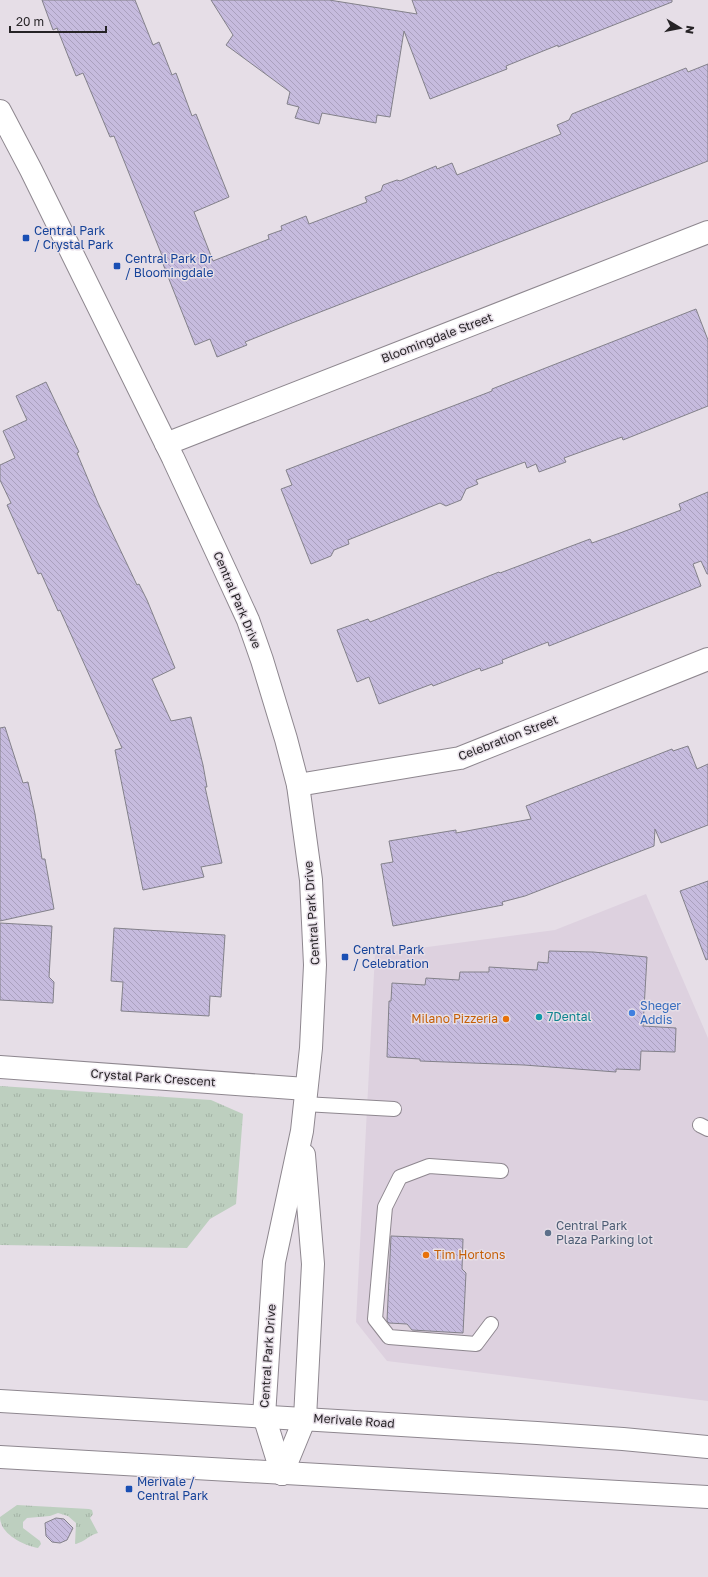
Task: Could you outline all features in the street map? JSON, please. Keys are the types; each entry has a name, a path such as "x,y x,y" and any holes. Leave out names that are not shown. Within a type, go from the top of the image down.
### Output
{"street":[{"name":"Central Park Drive","path":"0,112 31,170 166,444 248,620 274,698 298,785 311,880 315,965 312,1040 302,1131 274,1262 264,1416 282,1474"},
{"name":"Bloomingdale Street","path":"166,444 708,232"},
{"name":"Celebration Street","path":"298,785 460,758 708,659"},
{"name":"Crystal Park Crescent","path":"0,1067 305,1097"},
{"name":"Central Park Drive","path":"282,1474 305,1418 313,1264 302,1131"},
{"name":"Merivale Road","path":"0,1401 545,1433 708,1447"},
{"path":"0,1458 708,1497"}],"lane":[{"path":"305,1097 394,1109"},
{"path":"491,1324 476,1344 389,1337 375,1319 385,1207 400,1176 429,1166 501,1171"}],"shaded area":[{"path":"646,894 708,1038 708,1401 387,1361 356,1322 375,954 555,930"}],"green space":[{"path":"0,1086 211,1100 243,1114 236,1204 210,1219 187,1248 0,1245"},
{"path":"17,1505 92,1510 93,1514 90,1518 98,1533 82,1542 75,1544 76,1523 68,1516 58,1513 50,1516 27,1518 23,1522 23,1528 40,1541 41,1544 38,1548 32,1547 13,1538 4,1529 1,1523 0,1517"}],"building":[{"path":"42,0 135,0 153,45 159,42 172,75 176,73 192,116 196,114 229,197 194,212 213,261 269,239 268,235 282,230 281,226 306,216 309,224 367,202 365,197 381,191 383,185 397,180 400,181 436,166 437,169 452,163 457,175 561,134 557,125 569,120 572,114 686,68 688,72 708,64 708,161 292,323 245,342 247,345 217,357 210,339 195,345 163,264 165,263 114,136 110,137 83,73 76,76 57,28 53,30"},
{"path":"211,0 329,0 417,14 412,0 672,0 672,2 558,47 558,45 506,66 507,69 430,99 404,31 390,117 377,115 376,123 322,113 319,124 295,118 299,107 287,104 290,92 226,45 233,35"},
{"path":"696,309 708,340 708,406 623,440 622,437 564,458 566,462 539,472 536,464 527,468 525,462 476,480 478,484 466,489 461,500 446,506 440,503 348,540 349,544 334,550 331,556 311,564 281,489 292,485 286,470 492,391 492,389"},
{"path":"46,382 79,452 77,453 98,503 137,585 139,584 147,600 175,668 152,679 171,721 191,717 203,765 207,787 205,787 222,863 201,867 204,877 143,890 115,750 122,748 60,610 58,611 41,573 38,574 7,505 11,503 0,480 0,465 15,458 3,431 27,420 16,396"},
{"path":"708,492 708,574 701,561 693,564 701,586 549,646 548,642 502,660 503,663 481,671 480,668 379,704 369,677 357,682 337,630 368,619 370,622 499,572 500,573 590,539 592,543 620,533 681,510 679,504"},
{"path":"5,727 23,783 28,782 42,859 45,859 54,909 0,921 0,728"},
{"path":"688,746 697,769 708,764 708,825 661,843 655,829 654,846 525,896 502,902 503,905 393,926 381,864 393,862 389,841 456,830 456,833 531,819 526,806 672,749 673,751"},
{"path":"708,881 708,959 706,960 680,891"},
{"path":"0,923 52,926 49,977 54,982 53,1003 0,1000"},
{"path":"114,928 225,935 221,997 210,996 209,1016 121,1011 123,982 111,981"},
{"path":"549,951 593,952 647,957 643,1026 676,1028 675,1052 641,1051 640,1070 616,1069 616,1072 524,1065 420,1061 420,1059 387,1057 389,1001 391,1001 392,983 425,985 426,978 459,980 460,972 489,972 489,967 537,970 538,962 548,963"},
{"name":"Tim Hortons","path":"391,1236 463,1239 462,1269 466,1273 463,1333 412,1330 407,1324 389,1323 387,1321"},
{"path":"56,1518 64,1519 73,1528 67,1540 60,1543 52,1542 46,1536 45,1523"}],"place":[{"name":"Central Park / Crystal Park","path":"26,238"},
{"name":"Central Park Dr / Bloomingdale","path":"117,266"},
{"name":"Central Park / Celebration","path":"345,957"},
{"name":"Sheger Addis","path":"632,1013"},
{"name":"7Dental","path":"539,1017"},
{"name":"Milano Pizzeria","path":"506,1019"},
{"name":"Central Park Plaza Parking lot","path":"548,1233"},
{"name":"Tim Hortons","path":"426,1255"},
{"name":"Merivale / Central Park","path":"129,1489"}]}
